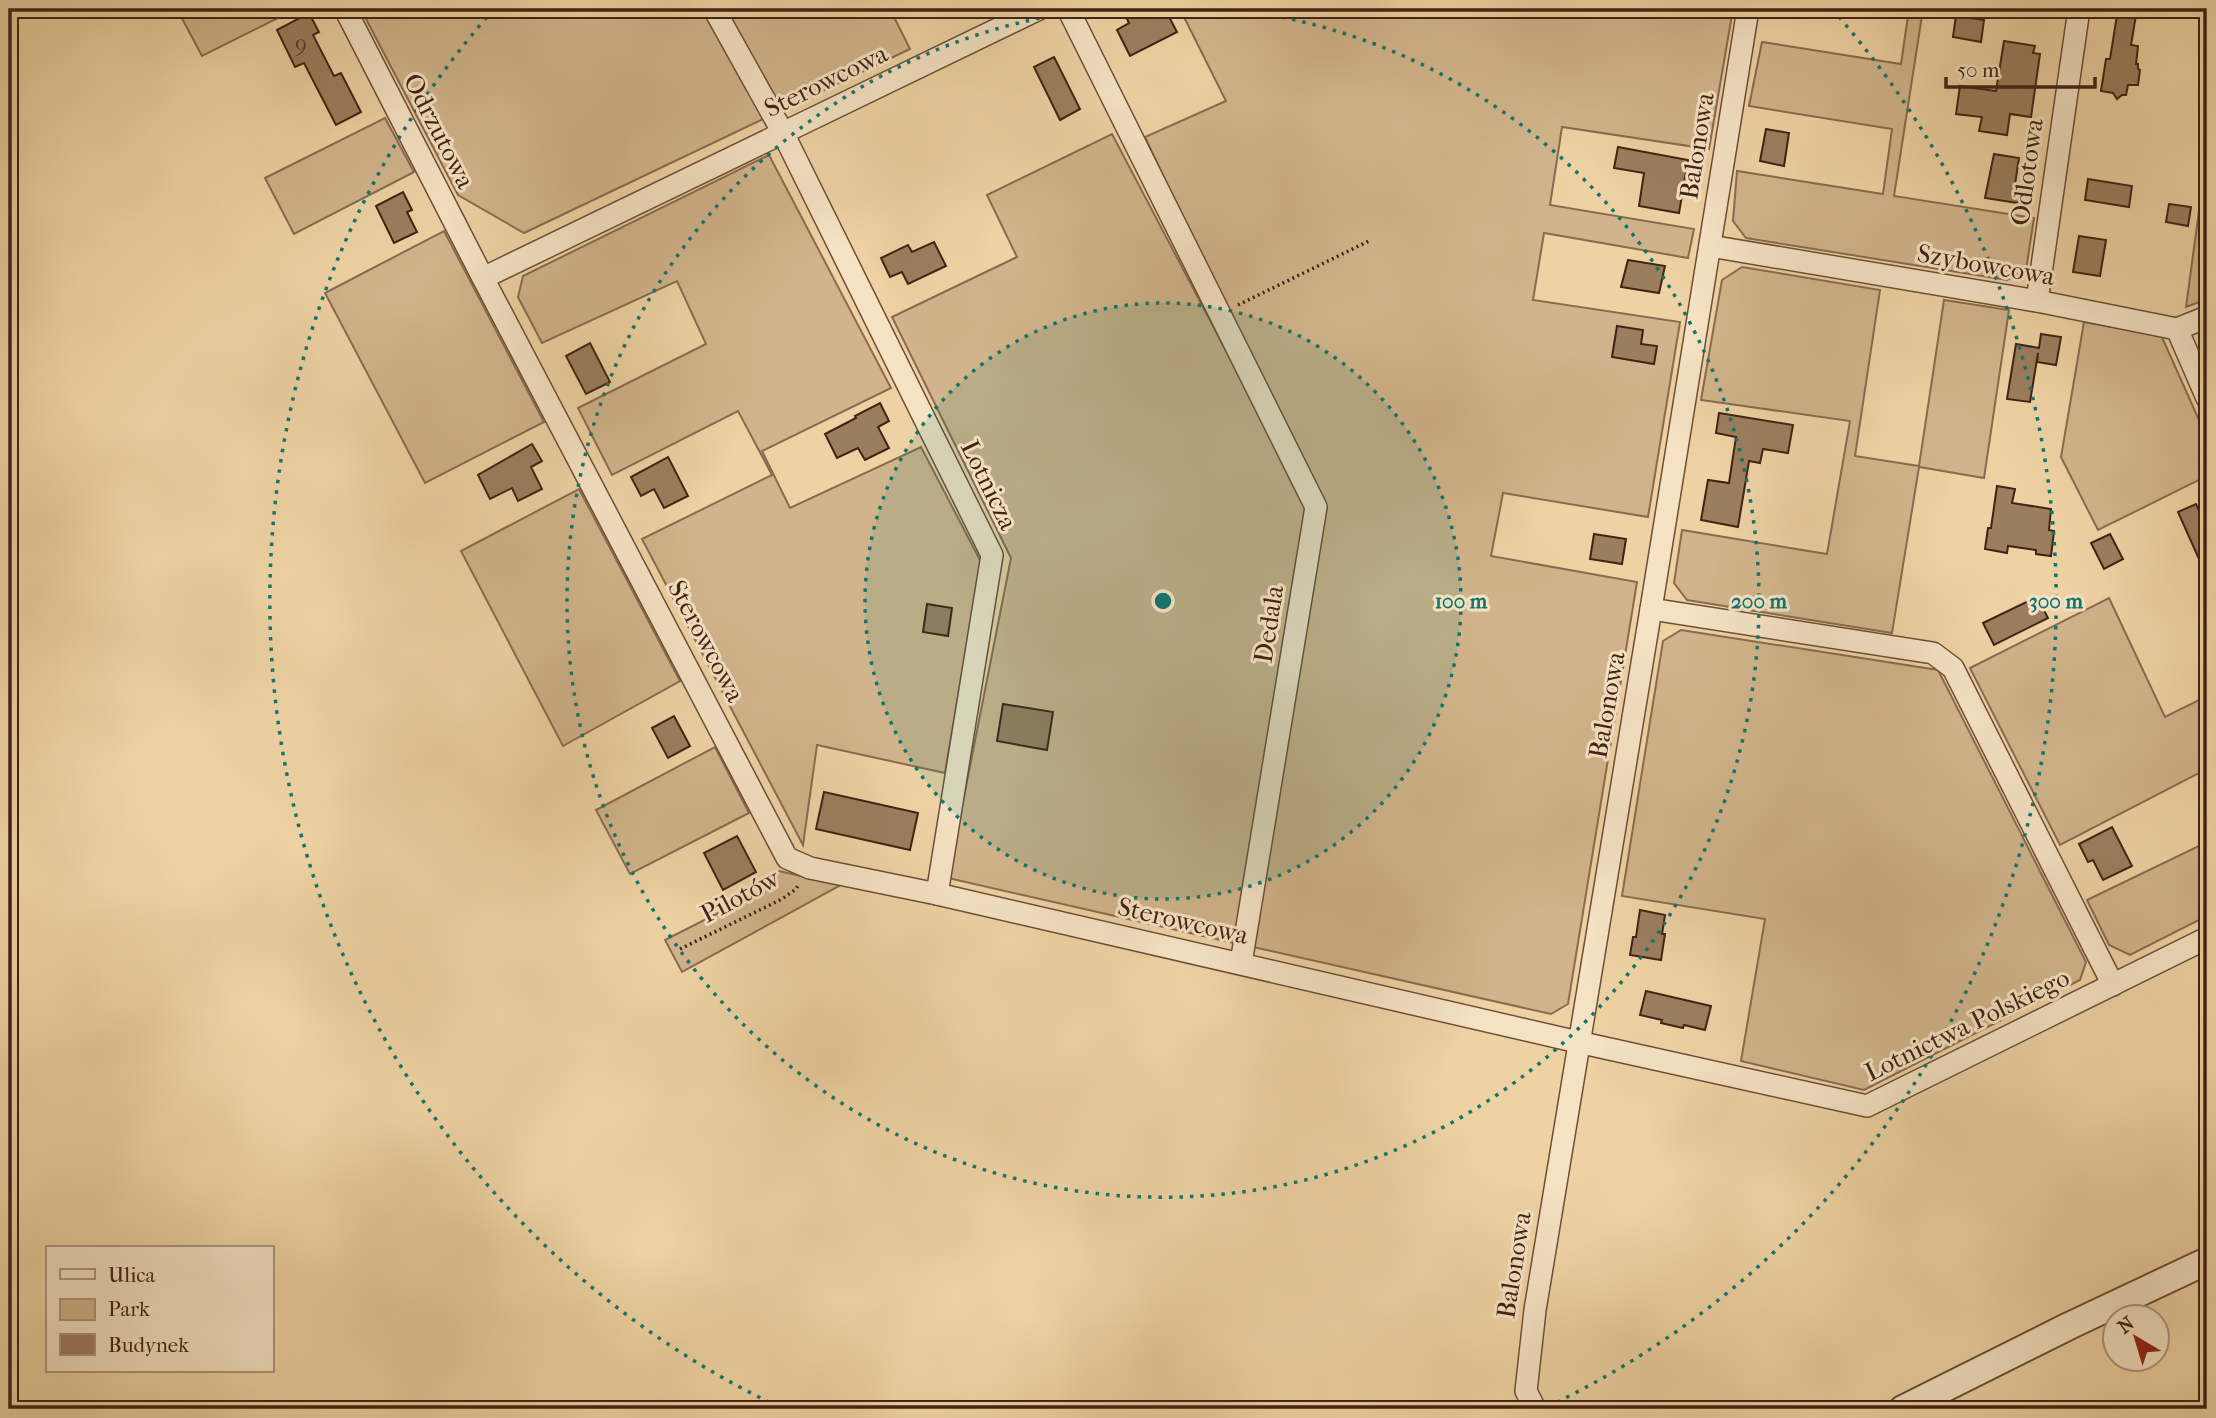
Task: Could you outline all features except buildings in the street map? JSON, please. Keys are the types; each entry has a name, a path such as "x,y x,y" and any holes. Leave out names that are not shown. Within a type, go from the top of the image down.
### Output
{"street":[{"name":"Odrzutowa","path":"345,9 483,278"},
{"name":"Lotnicza","path":"714,9 783,132 992,555 937,894"},
{"name":"Sterowcowa","path":"1039,9 483,278 787,858 810,868 937,894 1578,1042"},
{"name":"Dedala","path":"1068,9 1316,507 1241,963"},
{"name":"Balonowa","path":"1535,1409 1526,1391 1535,1310 1748,9"},
{"name":"Odlotowa","path":"2037,301 2079,9"},
{"name":"Szybowcowa","path":"1710,246 2037,301 2177,329"},
{"path":"2207,317 2177,329 2207,398"},
{"path":"1651,609 1933,653 1953,668 2113,985"},
{"name":"Lotnictwa Polskiego","path":"1578,1042 1867,1106 2207,938"},
{"path":"1903,1409 2207,1261"}],"path":[{"path":"1220,314 1371,240"},
{"name":"Pilotów","path":"680,949 782,899 796,889 810,868"}],"green space":[{"path":"177,9 296,9 202,56"},
{"path":"388,9 890,9 910,49 524,233 458,195 366,19"},
{"path":"1180,9 1733,9 1709,149 1562,127 1550,205 1694,229 1688,258 1544,233 1533,300 1680,322 1648,517 1503,493 1491,556 1637,582 1568,1004 1551,1014 1253,947 1325,504 1199,253 1145,137 1226,101"},
{"path":"1909,9 1923,9 1894,196 2034,218 2026,270 2007,280 1746,238 1733,221 1737,171 1883,194 1892,129 1749,106 1762,42 1901,64"},
{"path":"385,118 414,172 294,234 265,178"},
{"path":"1112,134 1305,501 1308,519 1234,943 948,878 1011,558 892,317 1017,257 987,195"},
{"path":"769,155 891,388 762,451 790,508 921,447 981,562 945,773 817,745 803,845 642,539 772,475 738,411 612,475 578,408 706,344 677,281 542,343 518,297 523,276"},
{"path":"2207,157 2207,299 2186,307 2204,174"},
{"path":"444,231 544,422 425,483 325,293"},
{"path":"1742,267 1880,290 1855,456 1919,466 1944,300 2009,310 1984,478 1919,467 1892,633 1687,600 1674,583 1682,530 1827,554 1850,421 1701,400 1722,280"},
{"path":"2084,322 2161,335 2207,438 2207,476 2098,530 2061,457"},
{"path":"579,489 680,681 563,746 461,551"},
{"path":"2109,598 2165,717 2207,696 2207,769 2060,845 1970,668"},
{"path":"1681,630 1938,670 2086,962 2080,980 1864,1090 1741,1061 1765,919 1622,896 1663,641"},
{"path":"715,747 749,813 630,874 596,810"},
{"path":"2207,842 2207,916 2130,955 2109,945 2087,900"},
{"path":"779,871 841,885 682,972 665,940 771,886"}]}
